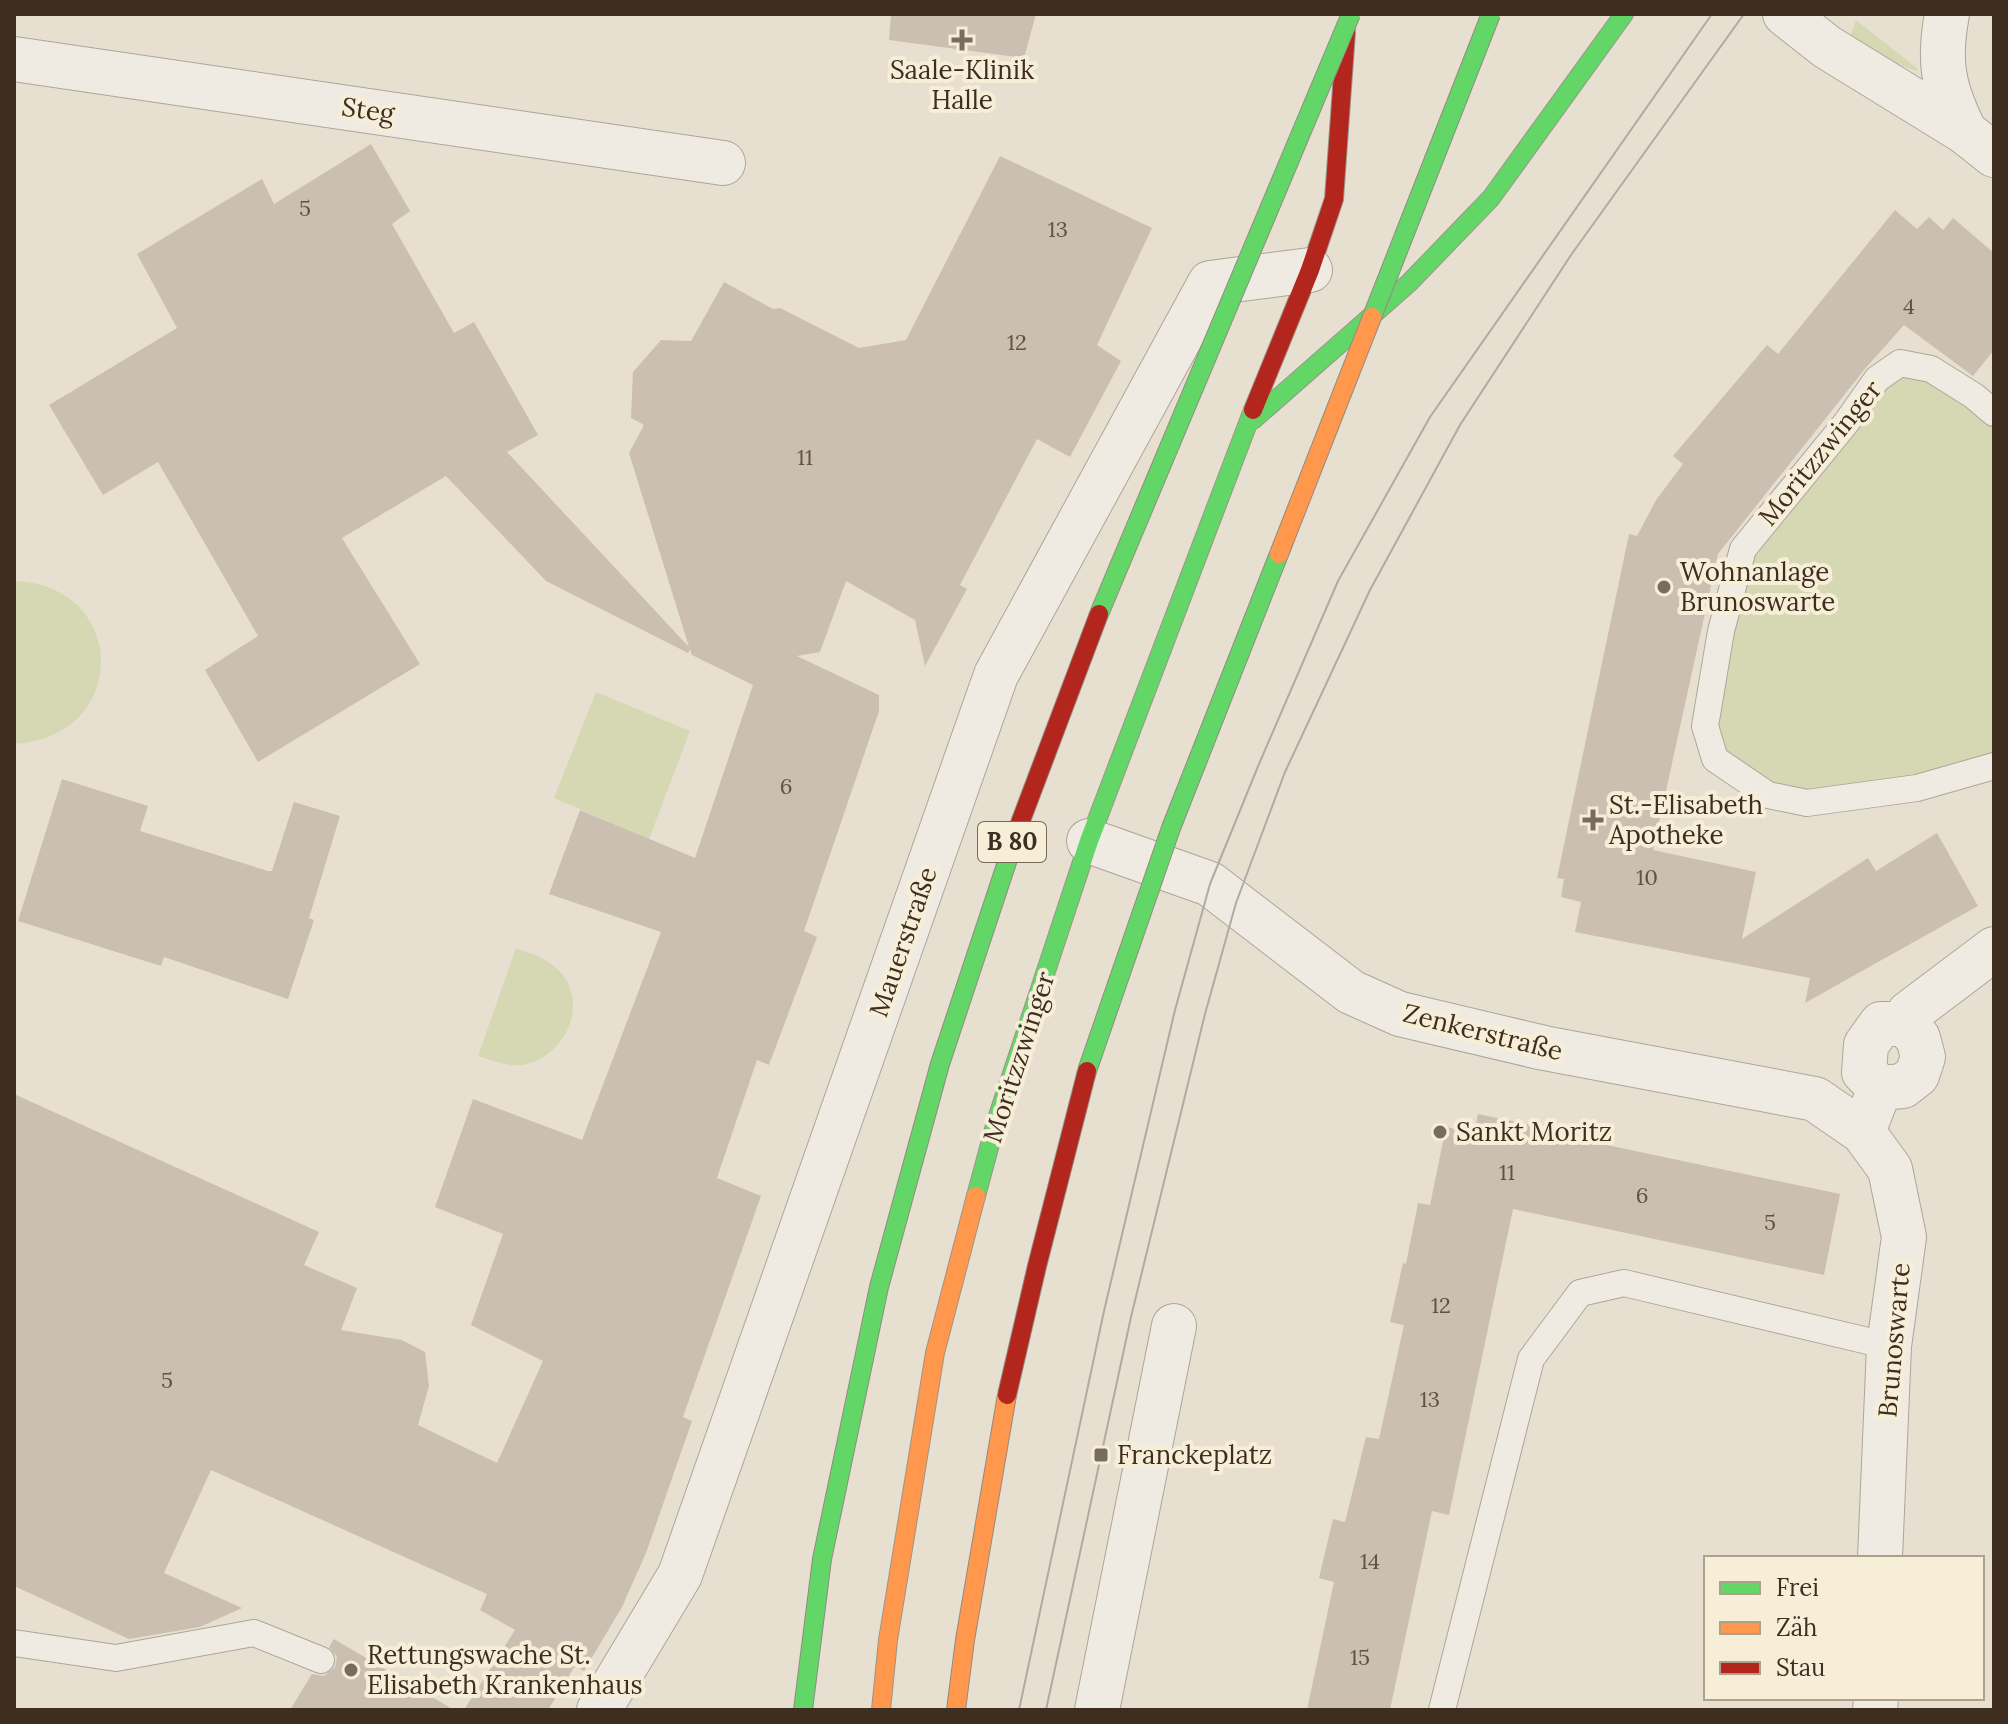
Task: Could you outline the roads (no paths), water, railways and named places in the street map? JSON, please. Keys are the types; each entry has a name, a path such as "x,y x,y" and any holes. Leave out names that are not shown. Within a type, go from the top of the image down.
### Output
{"main road":[{"name":"Moritzzwinger","path":"881,1710 888,1640 935,1353 996,1122 1089,841 1246,427 1310,270 1334,199 1349,14"},
{"name":"B 80","path":"803,1710 822,1559 879,1287 940,1064 1005,861 1114,576 1349,14"},
{"path":"956,1710 1001,1423 1087,1072 1171,828 1491,14"},
{"name":"Moritzzwinger","path":"1246,427 1409,283 1491,198 1624,14"}],"street":[{"path":"1785,14 1827,47 1979,143"},
{"path":"1947,14 1942,43 1945,85 1979,143"},
{"name":"Steg","path":"14,59 723,163"},
{"name":"Mauerstraße","path":"599,1710 680,1575 996,675 1210,283 1310,270"},
{"name":"Zenkerstraße","path":"1089,841 1210,884 1351,992 1400,1014 1544,1048 1815,1099 1863,1132"},
{"path":"1863,1132 1880,1088 1864,1072 1866,1045 1881,1024 1905,1024 1909,1013 1994,949"},
{"name":"Brunoswarte","path":"1863,1132 1890,1169 1904,1237 1889,1346 1880,1556"},
{"path":"1097,1710 1174,1326"}],"lane":[{"name":"Moritzzwinger","path":"1994,413 1974,396 1931,369 1900,363 1877,379 1846,423 1743,549 1721,631 1705,726 1715,759 1768,795 1807,803 1917,788 1994,766"},
{"path":"1442,1710 1531,1359 1580,1293 1624,1283 1889,1346"},
{"path":"14,1643 116,1658 254,1633 321,1660"}],"tram line":[{"path":"1019,1710 1104,1311 1175,1010 1210,884 1259,764 1338,581 1430,417 1712,14"},
{"path":"1046,1710 1131,1317 1205,1014 1236,903 1285,772 1370,590 1460,425 1571,255 1744,14"}],"place":[{"name":"Saale-Klinik Halle","path":"962,40"},
{"name":"Wohnanlage Brunoswarte","path":"1664,587"},
{"name":"St.-Elisabeth Apotheke","path":"1593,820"},
{"name":"Sankt Moritz","path":"1440,1132"},
{"name":"Franckeplatz","path":"1101,1455"},
{"name":"Rettungswache St. Elisabeth Krankenhaus","path":"351,1670"}]}
